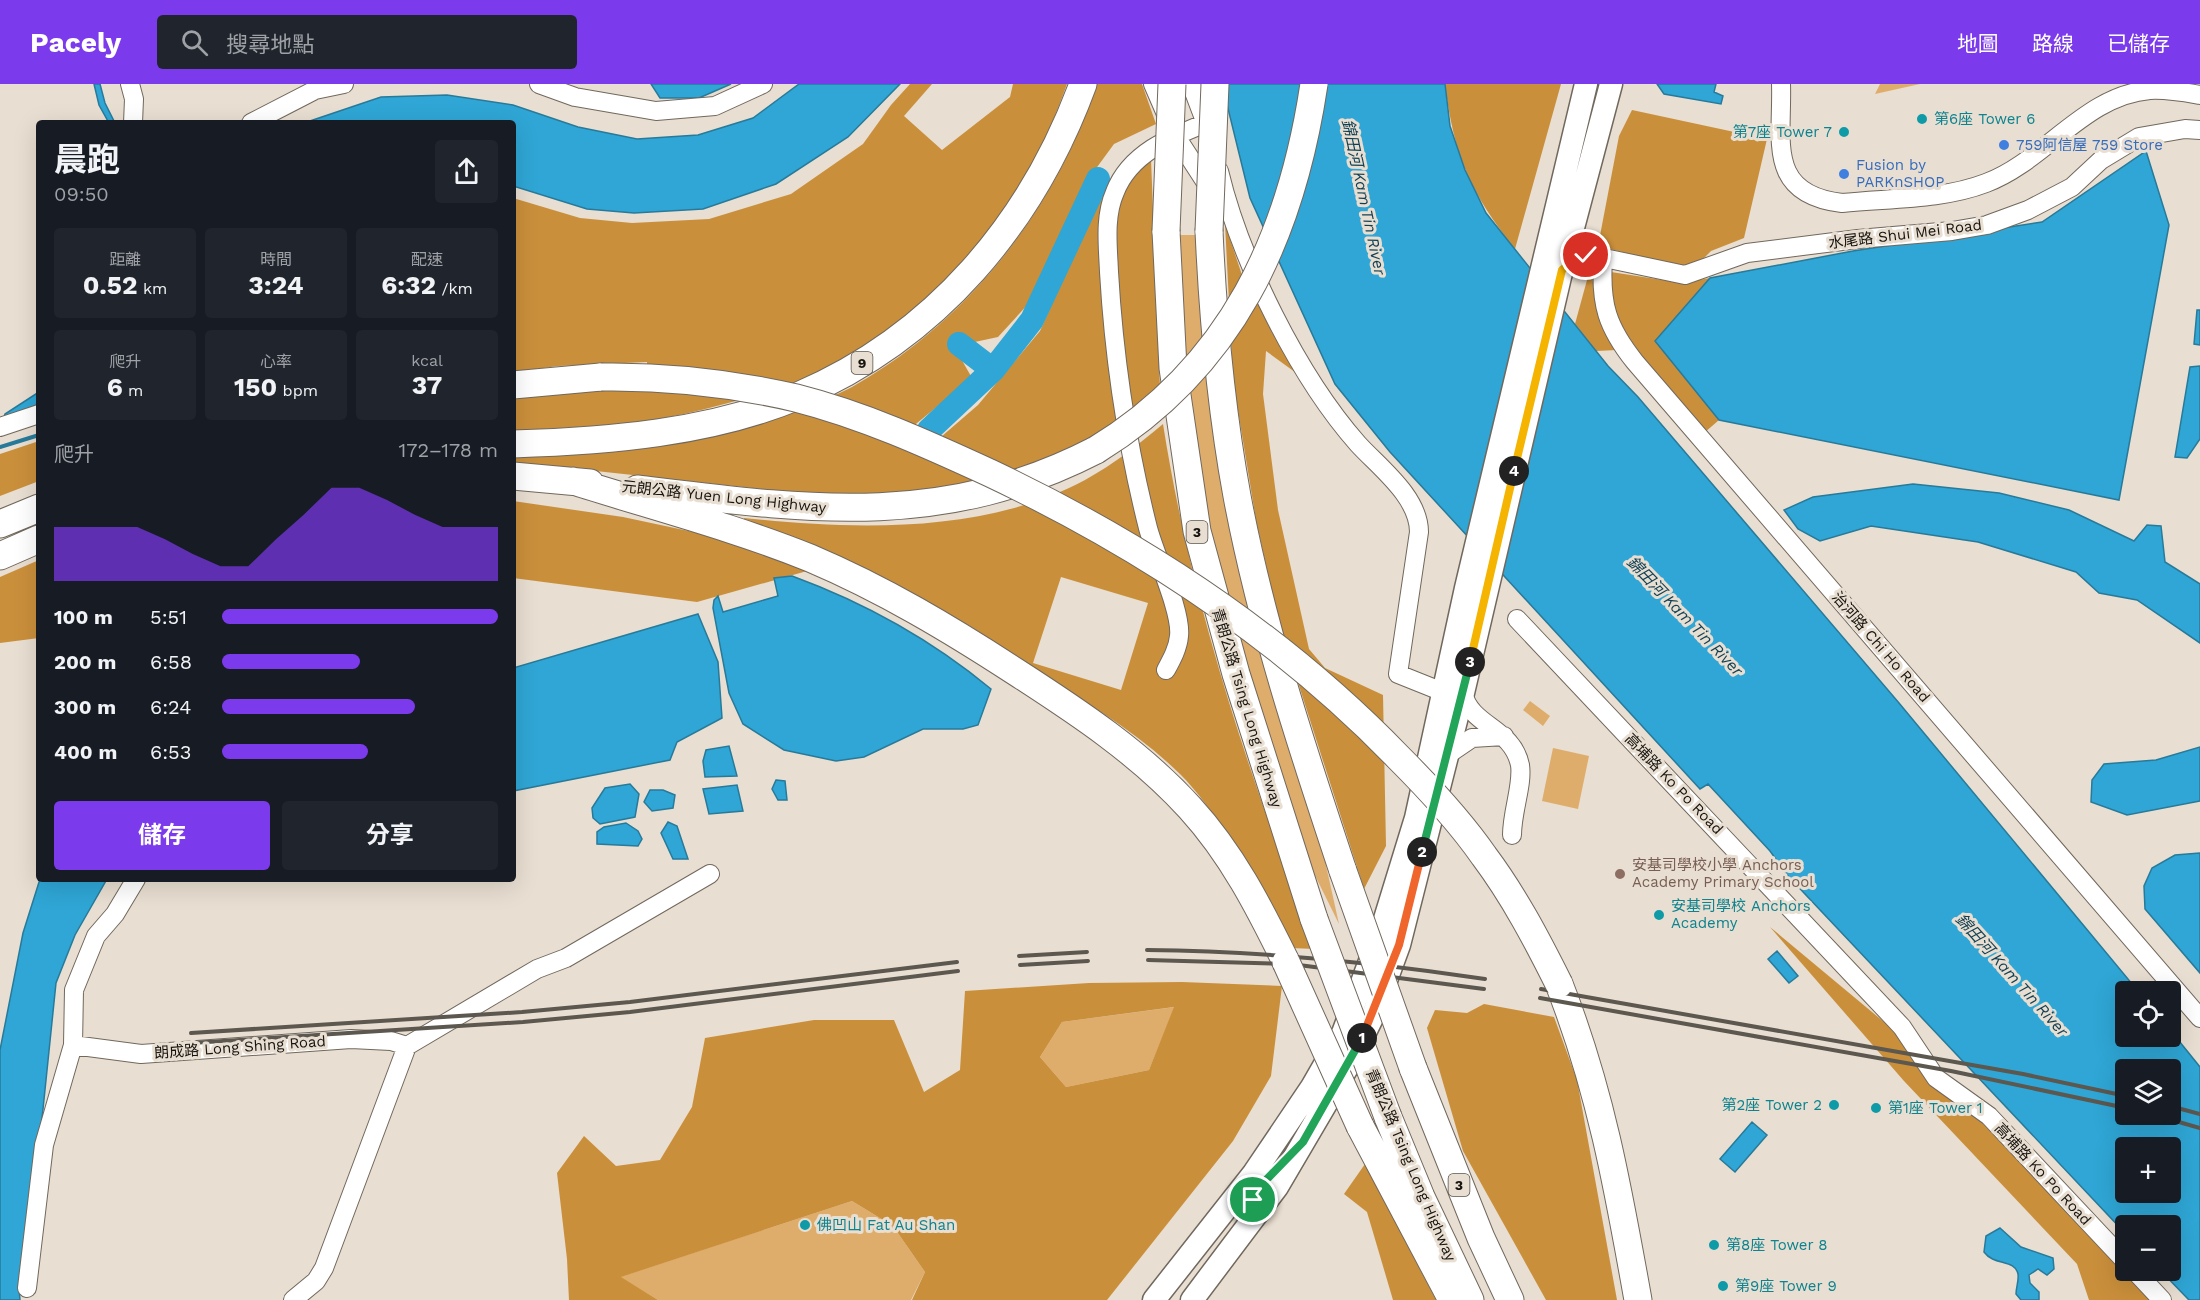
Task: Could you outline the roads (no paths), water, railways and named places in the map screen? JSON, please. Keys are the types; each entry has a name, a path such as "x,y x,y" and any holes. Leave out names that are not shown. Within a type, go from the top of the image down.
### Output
{"highway":[{"name":"9","path":"516,444 645,434 725,419 797,396 876,355 951,295 1004,234 1050,159 1083,84"},
{"name":"青朗公路 Tsing Long Highway","path":"1172,84 1166,231 1173,368 1197,531 1239,686 1314,919 1421,1197 1470,1300"},
{"name":"3","path":"1215,84 1209,231 1219,372 1237,496 1262,608 1298,732 1343,871 1413,1068 1481,1238 1510,1300"},
{"name":"元朗公路 Yuen Long Highway","path":"516,476 786,506 832,508 906,506 954,500 1004,488 1064,467 1096,450 1138,422 1174,391 1194,371 1232,321 1262,266 1284,212 1302,147 1314,84"},
{"path":"516,385 601,377 675,378 740,387 798,399 860,418 926,444 1018,486 1156,563 1228,610 1308,672 1371,729 1468,834 1506,887 1560,984 1578,1033 1602,1112 1638,1300"},
{"path":"573,481 728,529 844,574 922,614 1062,702 1142,762 1191,809 1233,864 1286,962 1376,1157 1452,1300"},
{"path":"0,524 36,509"},
{"path":"0,556 36,540"}],"main road":[{"path":"1192,1300 1277,1187 1351,1061 1373,1016 1402,934 1447,755 1466,588 1586,84"},
{"path":"1154,1300 1254,1173 1312,1087 1342,1033 1360,992 1399,878 1453,692 1482,613 1561,274 1611,84"},
{"path":"1175,1300 1241,1216 1266,1180 1303,1142"}],"street":[{"path":"130,84 134,99 133,120"},
{"path":"257,120 315,90 344,84"},
{"path":"539,84 575,97 656,111 715,106 763,84"},
{"path":"1153,84 1175,135 1236,232"},
{"path":"1191,84 1206,123 1236,232 1253,275 1312,378 1356,441 1416,511 1419,532 1398,674 1453,692 1474,714 1504,736 1514,749 1520,767 1520,786 1512,818 1512,835"},
{"path":"1781,84 1779,147 1782,162 1800,187 1812,196 1842,203 1946,193 1985,183 2021,166 2110,101 2149,90 2200,94"},
{"path":"1166,670 1179,641 1179,622 1149,528 1132,448 1116,353 1108,233 1110,207 1122,178 1150,149 1175,135 1206,123"},
{"name":"水尾路 Shui Mei Road","path":"1596,257 1685,275 1747,253 1858,239 1952,231 1987,225 2028,210 2073,187 2101,160 2139,137 2185,129 2200,130"},
{"path":"1561,274 1573,260 1596,257 1580,233 1579,209"},
{"name":"治河路 Chi Ho Road","path":"1596,257 1607,318 1616,339 2200,1018"},
{"path":"0,427 36,415"},
{"name":"高埔路 Ko Po Road","path":"1517,619 1908,1034 1936,1078 1989,1116 2115,1250"},
{"path":"1447,755 1472,738 1504,736"},
{"path":"293,1300 316,1281 324,1268 407,1046 537,969 566,958 710,874"},
{"path":"27,1288 44,1144 73,1045 74,990 96,936 115,914 134,882"},
{"name":"朗成路 Long Shing Road","path":"73,1045 141,1054 351,1039 391,1041 407,1046"},
{"path":"2144,1281 2162,1300"}],"water":[{"path":"94,84 100,84 105,103 114,120 107,120 99,105"},
{"path":"651,84 731,84 699,98 660,98"},
{"path":"799,84 900,84 848,137 776,184 703,209 634,213 587,209 516,187 516,120 313,120 381,97 447,95 513,105 578,127 637,139 698,135 753,118"},
{"name":"錦田河 Kam Tin River","path":"1222,84 1445,84 1450,126 1465,170 1486,213 1608,366 1638,397 1899,703 2130,981 2115,981 2115,1047 2181,1047 2181,1043 2200,1067 2200,1300 2189,1300 2171,1281 2181,1281 2181,1215 2115,1215 2115,1222 1788,876 1770,851 1708,784 1700,789 1390,452 1335,384 1250,198"},
{"path":"1657,84 1716,84 1714,92 1723,96 1721,104 1664,94"},
{"path":"2146,151 2169,225 2119,500 1719,420 1655,341 1710,278 1853,251 2042,222"},
{"path":"2197,310 2200,310 2200,345 2194,344"},
{"path":"2200,366 2200,439 2187,458 2175,457 2190,367"},
{"path":"36,394 36,405 3,421 5,414"},
{"path":"1913,484 1999,493 2069,510 2134,541 2147,525 2161,526 2165,562 2200,584 2200,643 2137,600 2099,593 2076,572 1978,542 1871,526 1820,541 1798,529 1784,510 1813,497"},
{"path":"792,576 845,598 896,624 969,671 991,689 978,725 963,729 923,729 864,757 836,761 784,750 743,724 729,693 713,608 714,600 718,596 723,612 778,596 774,578"},
{"path":"698,614 718,662 722,718 677,742 670,760 516,790 516,667"},
{"path":"729,746 737,776 705,777 703,761 706,750"},
{"path":"2200,747 2200,801 2127,815 2091,802 2092,780 2104,764 2156,760"},
{"path":"776,780 785,781 787,800 778,800 772,789"},
{"path":"630,784 639,794 635,817 600,824 593,818 592,808 605,788"},
{"path":"737,785 743,811 709,814 703,789"},
{"path":"650,790 663,790 675,795 673,808 652,811 644,802"},
{"path":"668,822 677,826 688,859 673,859 661,833"},
{"path":"626,823 638,831 642,839 638,846 597,844 597,832 604,827"},
{"path":"2200,853 2200,973 2145,909 2144,886 2152,868 2175,855"},
{"path":"39,882 105,882 75,935 56,983 33,1206 19,1288 20,1300 0,1300 0,1050 23,933"},
{"path":"1777,951 1798,976 1789,983 1768,959"},
{"path":"1752,1122 1767,1135 1735,1172 1720,1159"},
{"path":"2000,1228 2021,1247 2053,1258 2054,1269 2047,1275 2038,1269 2029,1275 2030,1283 2039,1292 2039,1300 2021,1300 2016,1294 2018,1274 2016,1269 1993,1259 1984,1252 1986,1236"}],"waterway":[{"path":"929,430 993,370 1032,320 1098,179"},
{"path":"959,344 993,370"},
{"path":"0,447 36,436"}],"railway":[{"path":"1147,950 1317,958 1485,979"},
{"path":"1019,956 1087,952"},
{"path":"1148,960 1291,964 1484,989"},
{"path":"1020,965 1088,961"},
{"path":"191,1033 522,1012 630,1002 957,962"},
{"path":"191,1043 523,1022 630,1012 958,971"},
{"path":"1541,989 2023,1074 2115,1094"},
{"path":"1540,998 1951,1071 2115,1106"},
{"path":"2181,1109 2200,1114"},
{"path":"2181,1123 2200,1128"}],"place":[{"name":"第6座 Tower 6","path":"1922,119"},
{"name":"第7座 Tower 7","path":"1844,132"},
{"name":"759阿信屋 759 Store","path":"2004,145"},
{"name":"Fusion by PARKnSHOP","path":"1844,174"},
{"name":"安基司學校小學 Anchors Academy Primary School","path":"1620,874"},
{"name":"安基司學校 Anchors Academy","path":"1659,915"},
{"name":"第2座 Tower 2","path":"1834,1105"},
{"name":"第1座 Tower 1","path":"1876,1108"},
{"name":"佛凹山 Fat Au Shan","path":"805,1225"},
{"name":"第8座 Tower 8","path":"1714,1245"},
{"name":"第9座 Tower 9","path":"1723,1286"}]}
